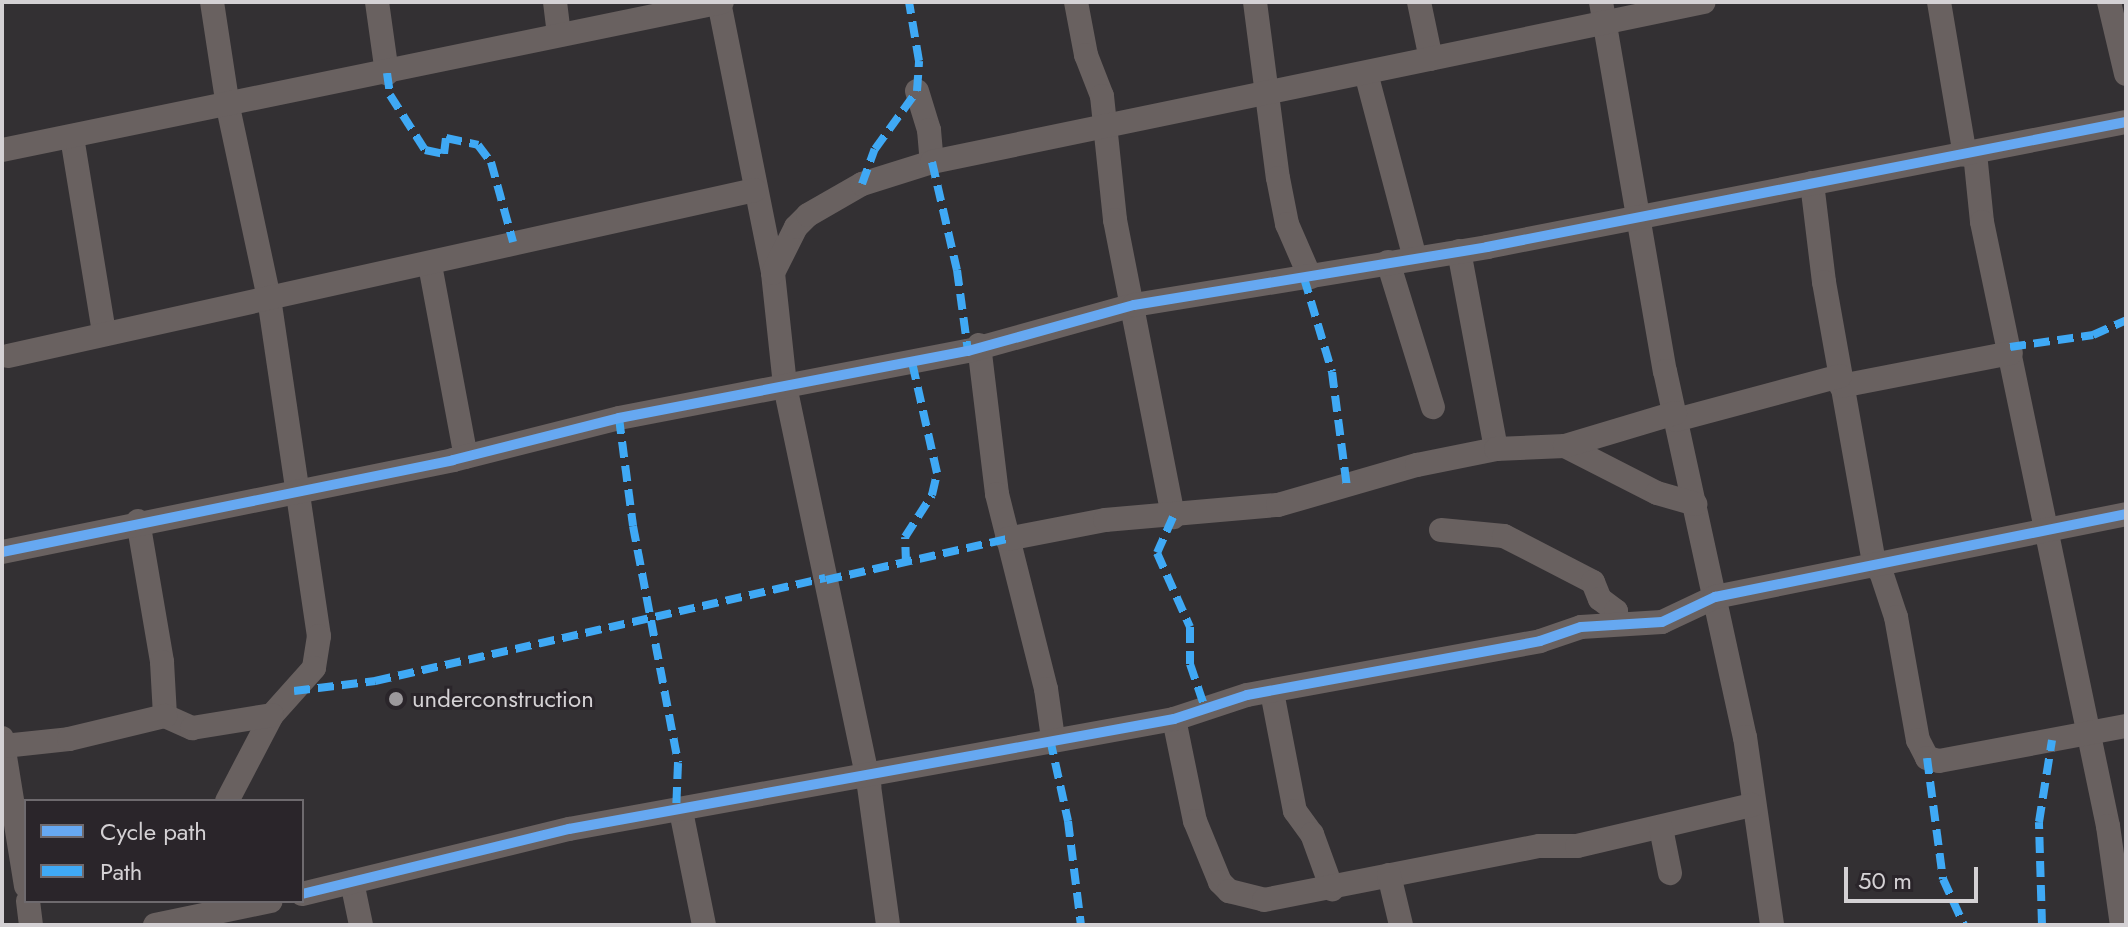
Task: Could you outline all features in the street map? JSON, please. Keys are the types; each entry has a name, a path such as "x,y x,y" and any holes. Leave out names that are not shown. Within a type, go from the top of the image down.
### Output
{"street":[{"path":"212,2 228,107 269,298 295,492 316,599 319,654 314,668 272,715 228,799"},
{"path":"377,2 387,73"},
{"path":"555,2 559,35"},
{"path":"2,150 228,107 720,2 773,273 785,386 867,779 888,925"},
{"path":"1076,2 1086,55 1102,96 1103,126 1173,517"},
{"path":"1255,2 1287,224 1310,277"},
{"path":"1419,2 1431,59"},
{"path":"773,273 796,227 808,215 862,184 932,162 1431,59 1603,13 1704,2"},
{"path":"1939,2 2085,734 2108,826 2122,925"},
{"path":"2109,2 2126,74"},
{"path":"1603,13 1676,416 1742,724 1772,925"},
{"path":"1366,73 1381,119 1388,165 1406,208 1415,258"},
{"path":"917,91 929,130 932,162"},
{"path":"2,552 64,543 138,521 466,457 619,418 979,345 1134,305 1459,251 2126,122"},
{"path":"72,137 104,333"},
{"path":"1812,183 1840,381 1877,566 1896,617 1918,740 1927,758 1939,761 2126,726"},
{"path":"8,356 430,265 513,242 755,190"},
{"path":"1459,251 1496,449"},
{"path":"1388,262 1433,407"},
{"path":"430,265 466,457"},
{"path":"979,345 1007,539 1046,689 1053,738"},
{"path":"1007,539 1105,520 1173,517 1278,505 1417,465 1496,449 1565,446 1676,416 1840,381 2011,353"},
{"path":"1565,446 1657,493 1695,504"},
{"path":"304,894 555,832 867,779 1053,738 1174,719 1247,695 1617,624 1662,622 1715,597 2126,514"},
{"path":"138,521 165,716"},
{"path":"1441,530 1504,536 1593,582 1600,599 1616,611 1617,624"},
{"path":"1272,692 1295,811 1312,834 1332,889"},
{"path":"24,873 3,742 69,739 165,716 192,728 272,715"},
{"path":"1174,719 1195,821 1220,882 1229,891 1264,900 1661,828 1752,805"},
{"path":"681,811 704,925"},
{"path":"1661,828 1670,873"},
{"path":"1389,875 1401,925"},
{"path":"352,882 361,925"},
{"path":"28,903 31,925"},
{"path":"155,925 186,916 260,903"}],"marked path":[{"path":"862,184 875,149 917,91 919,61 909,2"},
{"path":"387,73 390,95 425,150 444,154 446,138 478,145 491,162 513,242"},
{"path":"932,162 957,270 968,351"},
{"path":"1304,278 1332,372 1347,487"},
{"path":"2010,347 2093,335 2126,320"},
{"path":"906,563 905,537 932,495 937,473 912,362"},
{"path":"619,418 633,526 678,763 676,812"},
{"path":"1173,517 1157,553 1190,627 1190,664 1205,708"},
{"path":"826,580 1007,539"},
{"path":"294,691 375,681 825,578"},
{"path":"1050,739 1068,821 1081,925"},
{"path":"2042,925 2039,822 2052,740"},
{"path":"1927,758 1943,879 1964,925"}],"cycle path":[{"path":"2,552 453,460 619,418 968,351 1134,305 1487,247 2126,122"},
{"path":"304,894 569,829 1174,719 1247,695 1540,641 1581,627 1662,622 1715,597 2126,514"}],"place":[{"name":"underconstruction","path":"396,699"}]}
